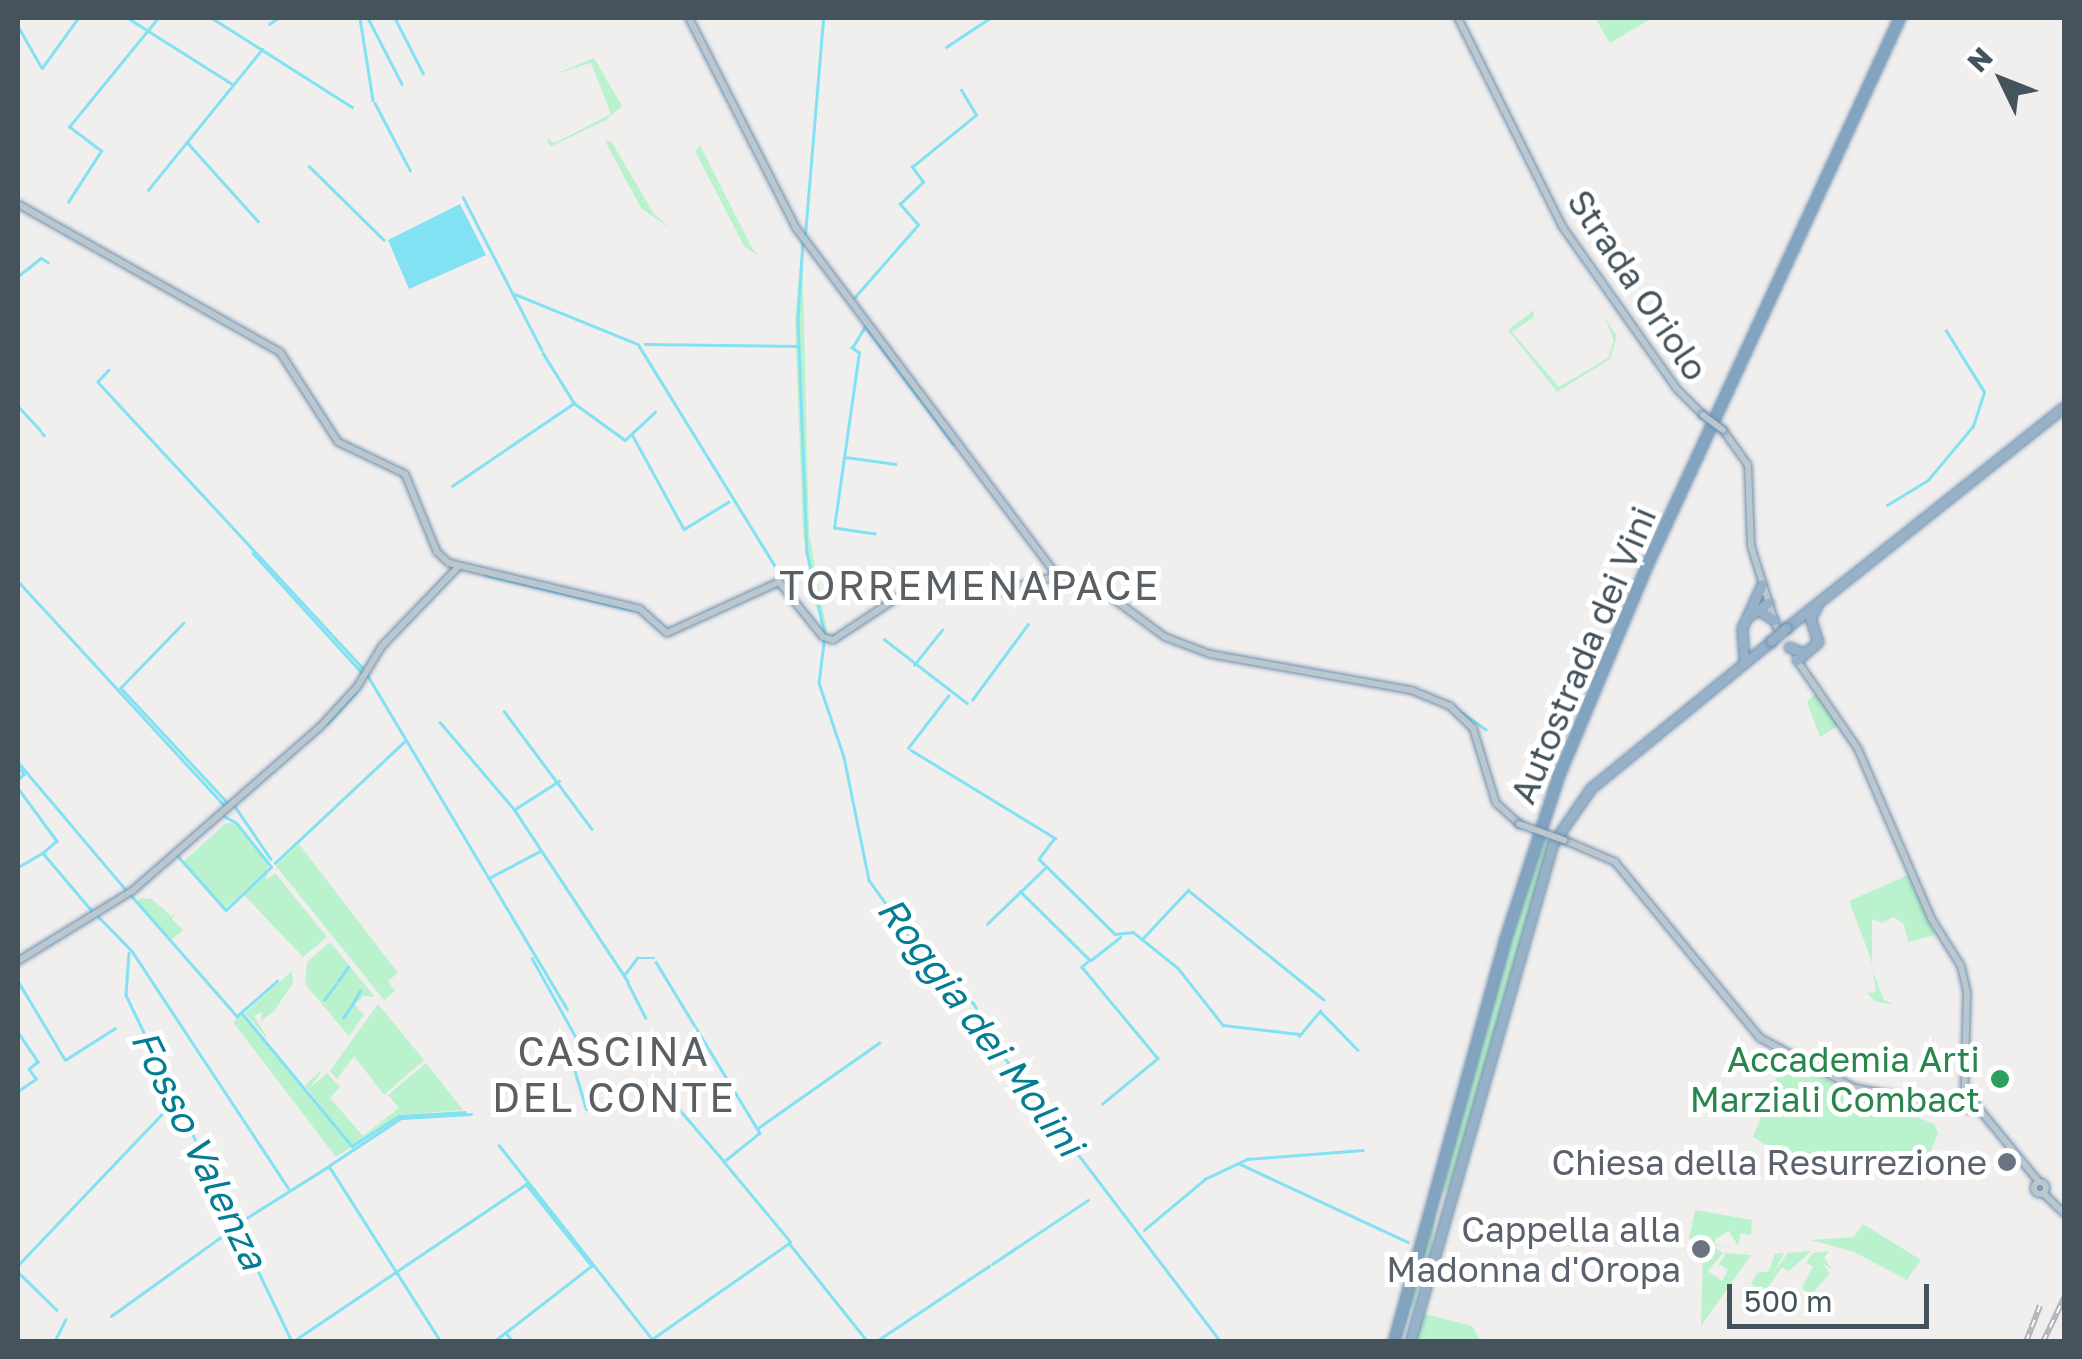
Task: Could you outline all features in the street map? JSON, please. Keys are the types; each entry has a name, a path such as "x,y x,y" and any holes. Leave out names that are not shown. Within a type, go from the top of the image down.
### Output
{"highway":[{"name":"Autostrada dei Vini","path":"1392,1342 1501,939 1567,743 1898,18"},
{"path":"1410,1342 1541,872 1576,806 1591,788 1819,601 2064,408"},
{"path":"1740,666 1745,643 1741,630 1757,607 1762,584"},
{"path":"1757,607 1785,630 1805,660 1819,635 1810,616 1819,601"},
{"path":"1757,607 1768,603"},
{"path":"1785,630 1813,626"},
{"path":"1745,643 1757,647 1771,641"}],"street":[{"path":"689,18 804,240 1057,576 1107,594 1165,637 1210,654 1403,688 1450,706 1474,728 1491,794 1520,824 1615,862 1760,1038 1856,1088 1966,1105 1989,1121 2043,1193 2064,1213"},
{"name":"Strada Oriolo","path":"1458,18 1562,226 1677,389 1723,430 1750,474 1750,538 1762,584"},
{"path":"18,204 96,254 280,352 338,442 405,474 438,554 459,566 640,609 668,633 779,582 826,638 842,639 907,591 996,592 1057,576"},
{"path":"18,961 128,894 339,710 382,646 459,566"},
{"path":"1762,584 1768,603 1785,630"},
{"path":"1805,660 1864,761 1926,906 1964,976 1962,1088 1966,1105"}],"green space":[{"path":"1595,18 1652,18 1610,43"},
{"path":"594,58 622,106 606,120 550,147 547,138 555,143 611,114 591,63 553,75"},
{"path":"605,141 611,141 654,214 671,229 641,208"},
{"path":"700,145 759,256 744,246 695,151"},
{"path":"802,241 809,533 828,637 815,605 803,535 795,319"},
{"path":"1534,310 1534,317 1512,332 1559,387 1608,358 1614,340 1604,317 1617,336 1610,359 1557,392 1508,330"},
{"path":"1817,692 1840,725 1820,737 1807,702"},
{"path":"226,823 235,823 268,863 266,880 275,873 327,937 303,957 244,895 264,873 224,909 183,862"},
{"path":"1545,836 1552,840 1449,1189 1442,1192 1498,979"},
{"path":"299,844 398,973 388,981 395,991 384,1000 276,866"},
{"path":"1908,875 1935,935 1908,942 1904,924 1893,917 1882,923 1872,919 1872,966 1849,901"},
{"path":"152,899 171,916 176,912 172,919 183,930 171,940 137,901"},
{"path":"330,942 375,997 363,996 355,1005 364,1015 349,1036 305,984 307,962"},
{"path":"1873,970 1883,999 1892,1004 1876,1002 1867,993 1876,992"},
{"path":"292,971 293,983 274,1011 261,1021 262,1012 254,1016 269,1041 245,1013"},
{"path":"378,1004 424,1060 384,1095 354,1056 337,1079 330,1071"},
{"path":"242,1014 347,1142 305,1085 323,1069 310,1088 327,1073 340,1087 330,1098 363,1136 399,1108 388,1095 426,1063 463,1110 399,1115 336,1157 233,1022"},
{"path":"1783,1062 1934,1124 1938,1133 1925,1167 1915,1172 1883,1162 1897,1171 1827,1176 1779,1168 1780,1154 1753,1137"},
{"path":"1695,1210 1752,1220 1751,1235 1741,1233 1738,1246 1729,1231 1715,1239 1715,1244 1735,1249 1709,1244 1723,1253 1708,1271 1722,1281 1728,1270 1719,1264 1726,1253 1751,1255 1701,1326 1703,1253 1700,1242 1689,1239"},
{"path":"1433,1217 1431,1255 1399,1342"},
{"path":"1863,1224 1921,1260 1907,1280 1854,1252 1811,1240 1854,1237"},
{"path":"1811,1251 1789,1271 1782,1267 1764,1293 1751,1284 1757,1273 1769,1271 1775,1254 1784,1253 1773,1274 1788,1253"},
{"path":"1829,1251 1824,1258 1833,1270 1821,1262 1830,1273 1811,1295 1802,1288 1813,1266 1806,1263 1813,1253"},
{"path":"1423,1302 1425,1314 1472,1326 1479,1338 1494,1341 1416,1342"}],"water":[{"path":"460,204 486,255 409,289 388,240"}],"waterway":[{"path":"18,26 42,68 78,18"},
{"path":"128,18 231,83"},
{"path":"68,202 101,151 69,127 158,18"},
{"path":"212,18 352,107"},
{"path":"269,24 278,18"},
{"path":"360,18 373,100"},
{"path":"368,18 402,84"},
{"path":"395,18 423,73"},
{"name":"Roggia dei Molini","path":"805,234 823,18"},
{"path":"946,47 990,18"},
{"path":"148,190 262,49"},
{"path":"854,298 918,225 900,204 923,182 912,167 976,115 961,90"},
{"path":"375,103 410,170"},
{"path":"188,143 258,221"},
{"path":"309,166 384,240"},
{"path":"463,197 542,350"},
{"name":"Roggia dei Molini","path":"803,242 798,319 807,552 825,635 819,683 844,757 869,880 909,936 974,1004 1004,1057 1221,1342"},
{"path":"18,276 41,258 48,262"},
{"path":"512,293 635,343"},
{"path":"875,534 834,528 859,353 852,348 865,326 918,397"},
{"path":"1887,505 1928,480 1973,426 1984,392 1946,331"},
{"path":"638,344 783,579"},
{"path":"645,344 798,346"},
{"path":"543,353 573,401"},
{"path":"109,370 98,382 364,669"},
{"path":"920,399 953,444"},
{"path":"452,486 574,403 625,440 655,412"},
{"path":"18,406 40,430"},
{"path":"633,436 684,529 728,502"},
{"path":"845,457 896,464"},
{"path":"253,553 363,674"},
{"path":"485,575 632,610"},
{"path":"18,581 225,806"},
{"path":"184,623 121,688 228,803"},
{"path":"972,700 1028,624"},
{"path":"914,665 942,630"},
{"path":"884,639 967,703"},
{"path":"368,676 567,1009"},
{"path":"327,724 355,693"},
{"path":"908,748 948,696"},
{"path":"1454,707 1486,729"},
{"path":"504,711 592,829"},
{"path":"440,722 514,809 628,981"},
{"path":"275,863 404,742"},
{"path":"911,750 1055,838 1039,859 1115,934 1133,932 1178,968 1223,1025 1298,1034"},
{"path":"18,762 126,890"},
{"path":"18,766 24,774 18,780"},
{"path":"515,809 559,781"},
{"path":"18,788 57,841 43,853 93,912"},
{"path":"234,805 271,859"},
{"path":"178,856 226,910 271,867 236,823 223,816"},
{"path":"489,878 540,851"},
{"path":"18,867 42,853"},
{"path":"987,924 1046,867"},
{"path":"1143,938 1188,890 1323,999"},
{"path":"1020,891 1090,960 1082,967 1156,1056"},
{"path":"131,895 237,1016 277,981"},
{"path":"98,916 132,951 288,1188"},
{"path":"1091,960 1120,937"},
{"name":"Fosso Valenza","path":"129,953 126,995 291,1340"},
{"path":"532,958 583,1050 571,1057 586,1108"},
{"path":"625,974 637,958 654,958"},
{"path":"656,962 760,1133 724,1162 662,1090"},
{"path":"338,981 348,967"},
{"path":"18,981 64,1058"},
{"path":"628,983 646,1018"},
{"path":"324,1000 336,984"},
{"path":"354,1001 360,991"},
{"path":"343,1018 353,1003"},
{"path":"1299,1036 1320,1011 1358,1050"},
{"path":"242,1013 352,1146 399,1116 465,1112"},
{"path":"65,1060 115,1028"},
{"path":"18,1032 38,1062 29,1069 35,1077"},
{"path":"758,1128 879,1043"},
{"path":"1102,1104 1158,1058"},
{"path":"18,1091 36,1079"},
{"path":"18,1265 175,1100"},
{"path":"586,1110 597,1110"},
{"path":"330,1165 401,1118 471,1114"},
{"path":"499,1145 652,1339 789,1243 868,1342"},
{"path":"1144,1230 1205,1179 1247,1159 1363,1150"},
{"path":"725,1163 790,1241"},
{"path":"1240,1164 1408,1242"},
{"path":"237,1224 329,1166 441,1342"},
{"path":"292,1342 526,1184 592,1266 494,1342"},
{"path":"992,1264 1088,1200"},
{"path":"111,1316 235,1227"},
{"path":"875,1342 989,1266"},
{"path":"18,1272 57,1310"},
{"path":"54,1342 65,1320"},
{"path":"507,1334 513,1342"}],"railway":[{"path":"2043,1342 2064,1298"},
{"path":"2026,1342 2040,1306"}],"place":[{"name":"Accademia Arti Marziali Combact","path":"2000,1079"},
{"name":"Chiesa della Resurrezione","path":"2007,1162"},
{"name":"Cappella alla Madonna d'Oropa","path":"1701,1249"}],"district":[{"name":"TORREMENAPACE","path":"970,585"},
{"name":"CASCINA DEL CONTE","path":"614,1074"}]}
